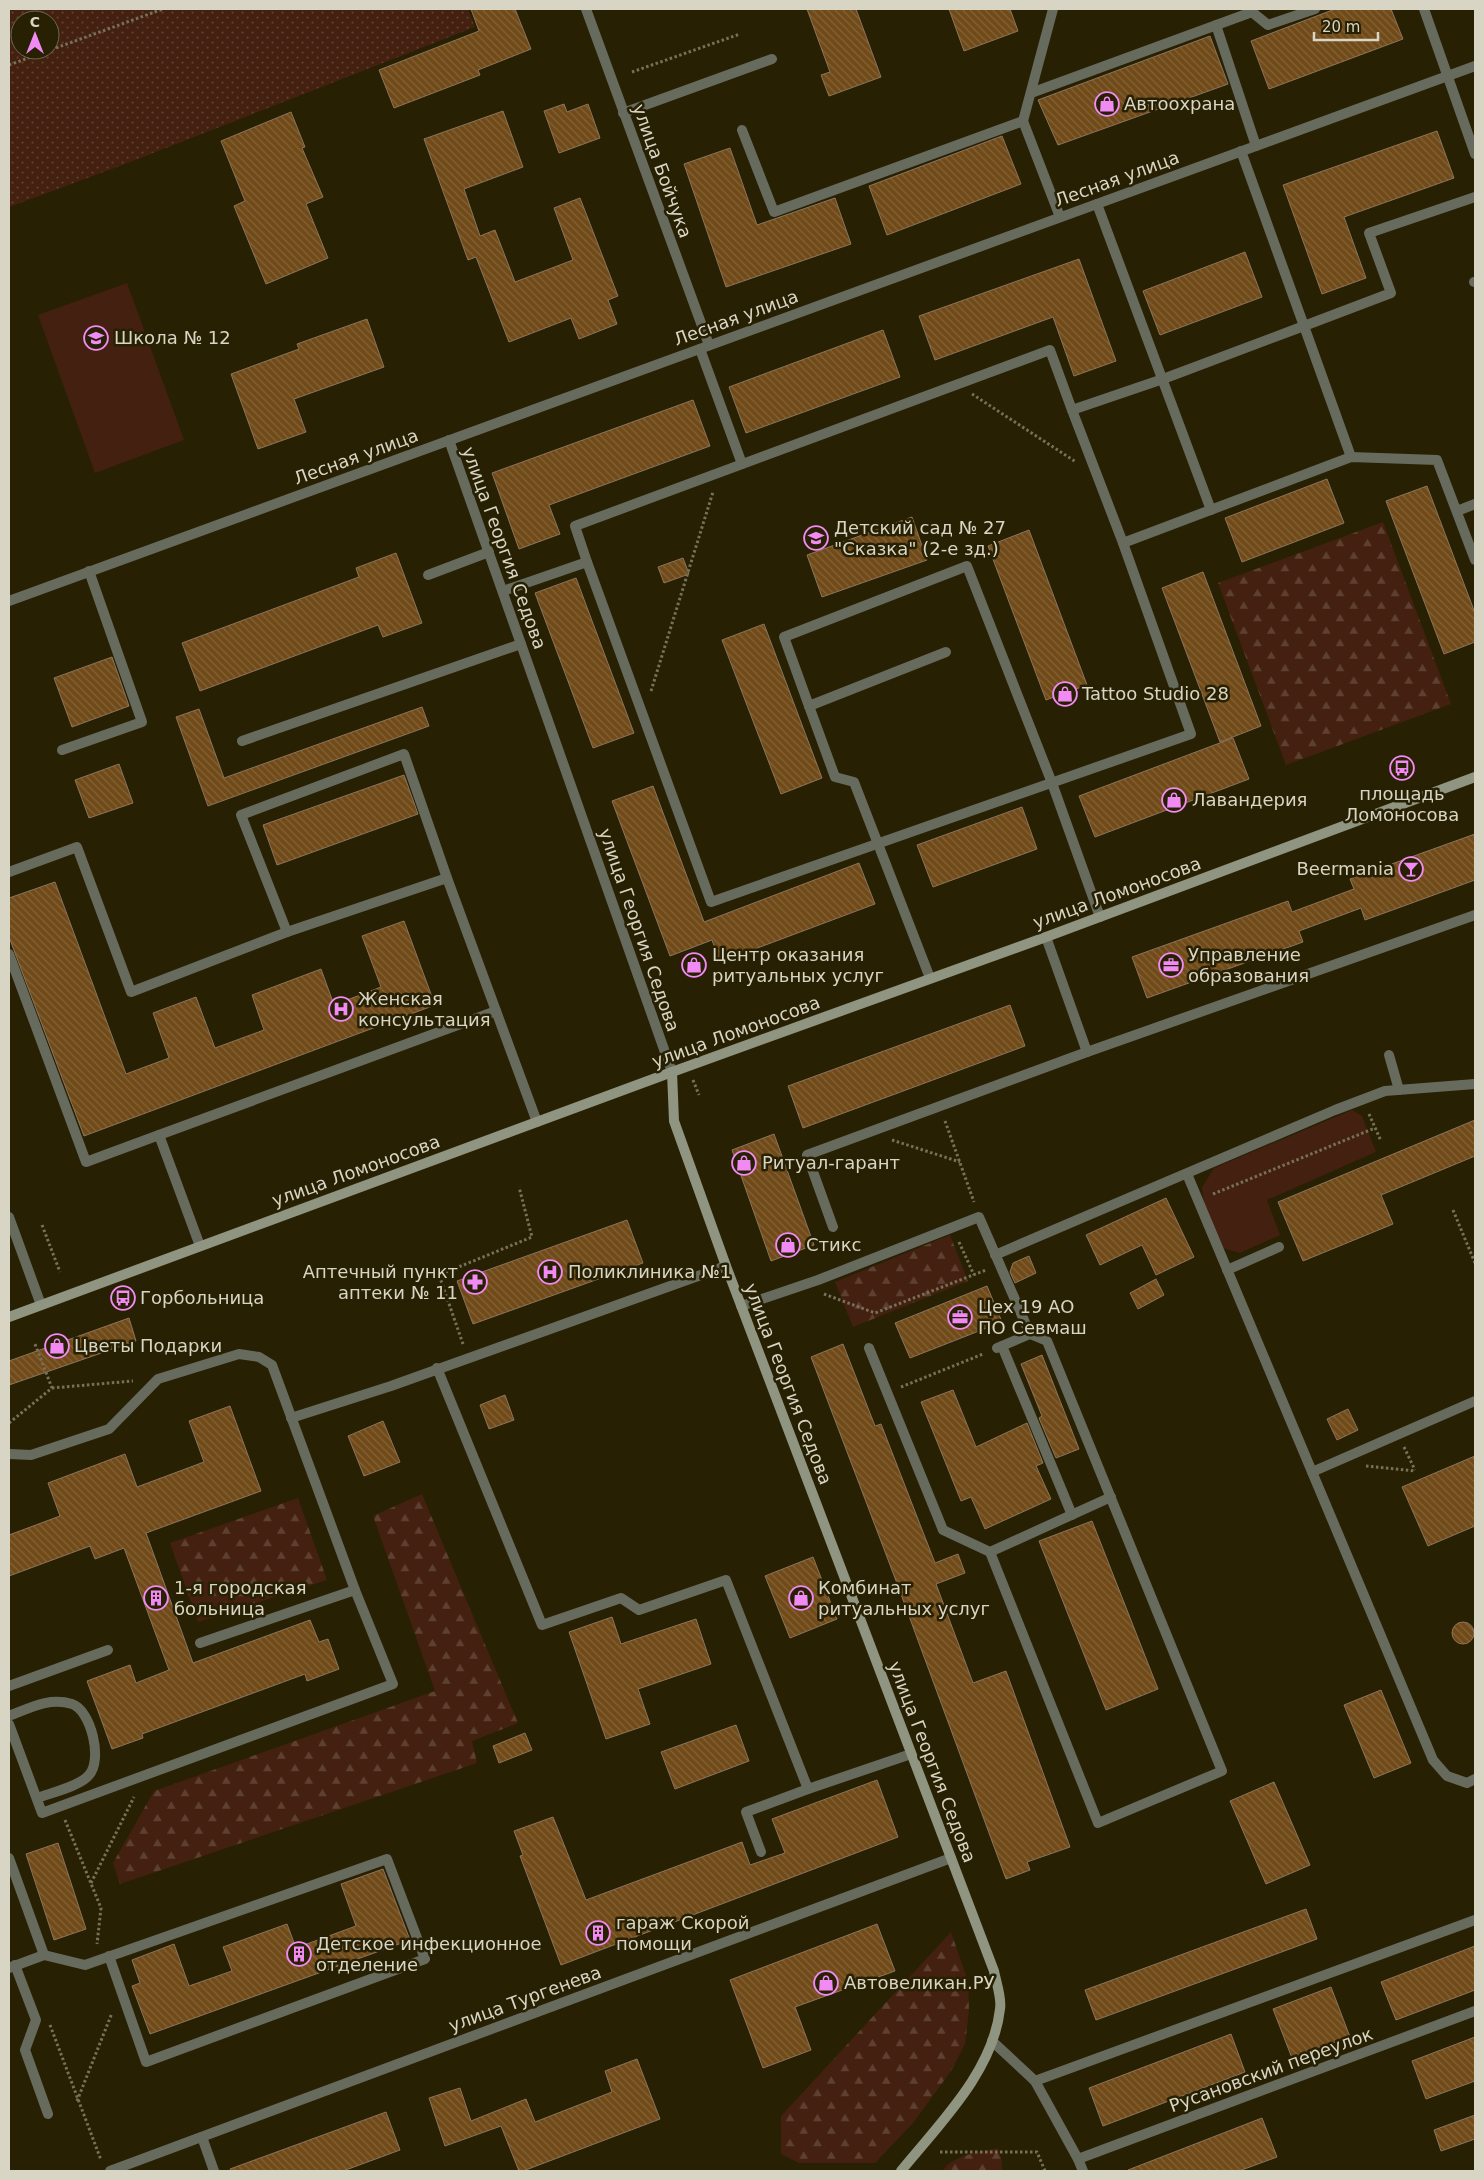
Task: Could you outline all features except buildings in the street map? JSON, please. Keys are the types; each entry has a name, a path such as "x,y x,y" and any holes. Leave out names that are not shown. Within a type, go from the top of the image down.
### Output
{"main road":[{"name":"улица Ломоносова","path":"9,1317 672,1072 1046,937 1475,777"},
{"name":"улица Георгия Седова","path":"672,1072 674,1122 741,1306 994,1971 1001,2008 992,2041 978,2075 901,2171"}],"street":[{"name":"улица Бойчука","path":"586,9 624,113 742,464"},
{"path":"1053,9 1023,121 1060,217"},
{"path":"1031,93 1252,12 1268,26 1315,9"},
{"path":"1424,9 1475,154"},
{"path":"1216,25 1256,146"},
{"path":"624,113 772,59"},
{"name":"Лесная улица","path":"9,601 1475,66"},
{"path":"742,130 774,212 1023,121"},
{"path":"1241,151 1351,457"},
{"path":"1072,410 1162,379 1391,293 1369,233 1475,197"},
{"path":"1097,204 1211,510"},
{"path":"1050,350 1123,543 1191,734 711,902 574,526 742,464 1050,350"},
{"name":"улица Георгия Седова","path":"449,440 672,1072"},
{"path":"1123,543 1351,457 1437,460 1475,560"},
{"path":"1456,511 1475,504"},
{"path":"428,575 489,552"},
{"path":"503,591 587,562"},
{"path":"930,978 854,782 835,776 784,638 967,566 1052,783 1100,917"},
{"path":"62,750 142,722 89,571"},
{"path":"242,742 521,644"},
{"path":"809,706 946,652"},
{"path":"287,932 241,815 404,754 447,878 537,1122"},
{"path":"9,872 77,847 131,992 287,932 447,878"},
{"path":"833,1226 807,1155 1087,1052 1475,915"},
{"path":"1046,937 1087,1052"},
{"path":"9,954 86,1162 496,1011"},
{"path":"1389,1055 1399,1090"},
{"path":"998,1260 1187,1174 1363,1099 1386,1091 1475,1084"},
{"path":"159,1135 200,1246"},
{"path":"1187,1174 1432,1760 1446,1776 1467,1783 1475,1779"},
{"path":"9,1217 41,1305"},
{"path":"741,1306 818,1280 979,1217 1030,1334 1047,1341 1222,1771 1098,1824 990,1552 943,1530 869,1348"},
{"path":"1227,1270 1279,1247"},
{"path":"291,1418 391,1386 726,1266"},
{"path":"1030,1334 999,1347 1072,1515"},
{"path":"9,1454 32,1455 109,1428 158,1379 239,1354 259,1357 272,1365 354,1590 393,1684 42,1813 9,1724"},
{"path":"437,1368 542,1626 621,1598 639,1610 726,1580 808,1789"},
{"path":"1312,1472 1475,1401"},
{"path":"990,1552 1111,1498"},
{"path":"200,1643 354,1590"},
{"path":"9,1686 108,1650"},
{"path":"9,1716 47,1702 74,1705 84,1712 96,1754 90,1774 84,1781 37,1798"},
{"path":"761,1852 746,1812 912,1754"},
{"path":"9,1858 44,1955"},
{"path":"48,2114 25,2050 36,2020 12,1967 44,1955 85,1965 109,1956 387,1858 425,1959 146,2062 109,1956"},
{"name":"улица Тургенева","path":"110,2171 130,2168 202,2137 951,1858"},
{"path":"1035,2081 1475,1920"},
{"name":"Русановский переулок","path":"1078,2159 1475,2011"},
{"path":"992,2041 1035,2081 1083,2171"},
{"path":"202,2137 214,2171"}],"path":[{"path":"9,65 162,9"},
{"path":"632,72 740,34"},
{"path":"957,384 1098,476"},
{"path":"643,716 719,472"},
{"path":"692,1077 699,1095"},
{"path":"1363,1099 1381,1141"},
{"path":"940,1106 979,1217"},
{"path":"1198,1200 1375,1128"},
{"path":"869,1132 960,1162"},
{"path":"455,1347 463,1344 439,1275 532,1236 519,1186"},
{"path":"1453,1210 1475,1263"},
{"path":"42,1225 60,1272"},
{"path":"951,1245 960,1242 974,1275"},
{"path":"823,1294 875,1313 974,1275 998,1260"},
{"path":"815,1297 832,1291"},
{"path":"36,1344 52,1388"},
{"path":"887,1393 999,1347"},
{"path":"9,1423 52,1388 158,1379"},
{"path":"1366,1466 1415,1471 1398,1435"},
{"path":"90,1883 145,1775"},
{"path":"48,2018 102,2163"},
{"path":"940,2152 1037,2152 1045,2171"}],"green space":[{"path":"9,9 468,9 475,27 120,166 9,207"},
{"path":"127,283 184,440 95,473 38,315"},
{"path":"1383,522 1451,704 1286,765 1218,583"},
{"path":"1352,1110 1362,1116 1376,1152 1267,1200 1280,1235 1240,1253 1222,1248 1204,1203 1202,1187 1214,1168"},
{"path":"950,1235 968,1281 853,1327 835,1282"},
{"path":"422,1494 518,1723 472,1741 477,1763 120,1884 113,1863 154,1791 435,1691 373,1516"},
{"path":"298,1498 327,1580 198,1622 170,1543"},
{"path":"951,1932 968,1981 969,2011 965,2044 951,2071 913,2123 875,2163 799,2163 781,2154 781,2116"},
{"path":"998,2148 1002,2162 1002,2171 942,2171 953,2161 960,2158"}],"place":[{"name":"Автоохрана","path":"1107,104"},
{"name":"Школа № 12","path":"96,338"},
{"name":"Детский сад № 27 \"Сказка\" (2-е зд.)","path":"816,538"},
{"name":"Tattoo Studio 28","path":"1065,694"},
{"name":"площадь Ломоносова","path":"1402,768"},
{"name":"Лавандерия","path":"1174,800"},
{"name":"Beermania","path":"1411,869"},
{"name":"Центр оказания ритуальных услуг","path":"694,965"},
{"name":"Управление образования","path":"1171,965"},
{"name":"Женская консультация","path":"341,1009"},
{"name":"Ритуал-гарант","path":"744,1163"},
{"name":"Стикс","path":"788,1245"},
{"name":"Поликлиника №1","path":"550,1272"},
{"name":"Аптечный пункт аптеки № 11","path":"475,1282"},
{"name":"Горбольница","path":"123,1298"},
{"name":"Цех 19 АО ПО Севмаш","path":"960,1317"},
{"name":"Цветы Подарки","path":"57,1346"},
{"name":"1-я городская больница","path":"156,1598"},
{"name":"Комбинат ритуальных услуг","path":"801,1598"},
{"name":"гараж Скорой помощи","path":"598,1933"},
{"name":"Детское инфекционное отделение","path":"299,1954"},
{"name":"Автовеликан.РУ","path":"826,1983"}]}
